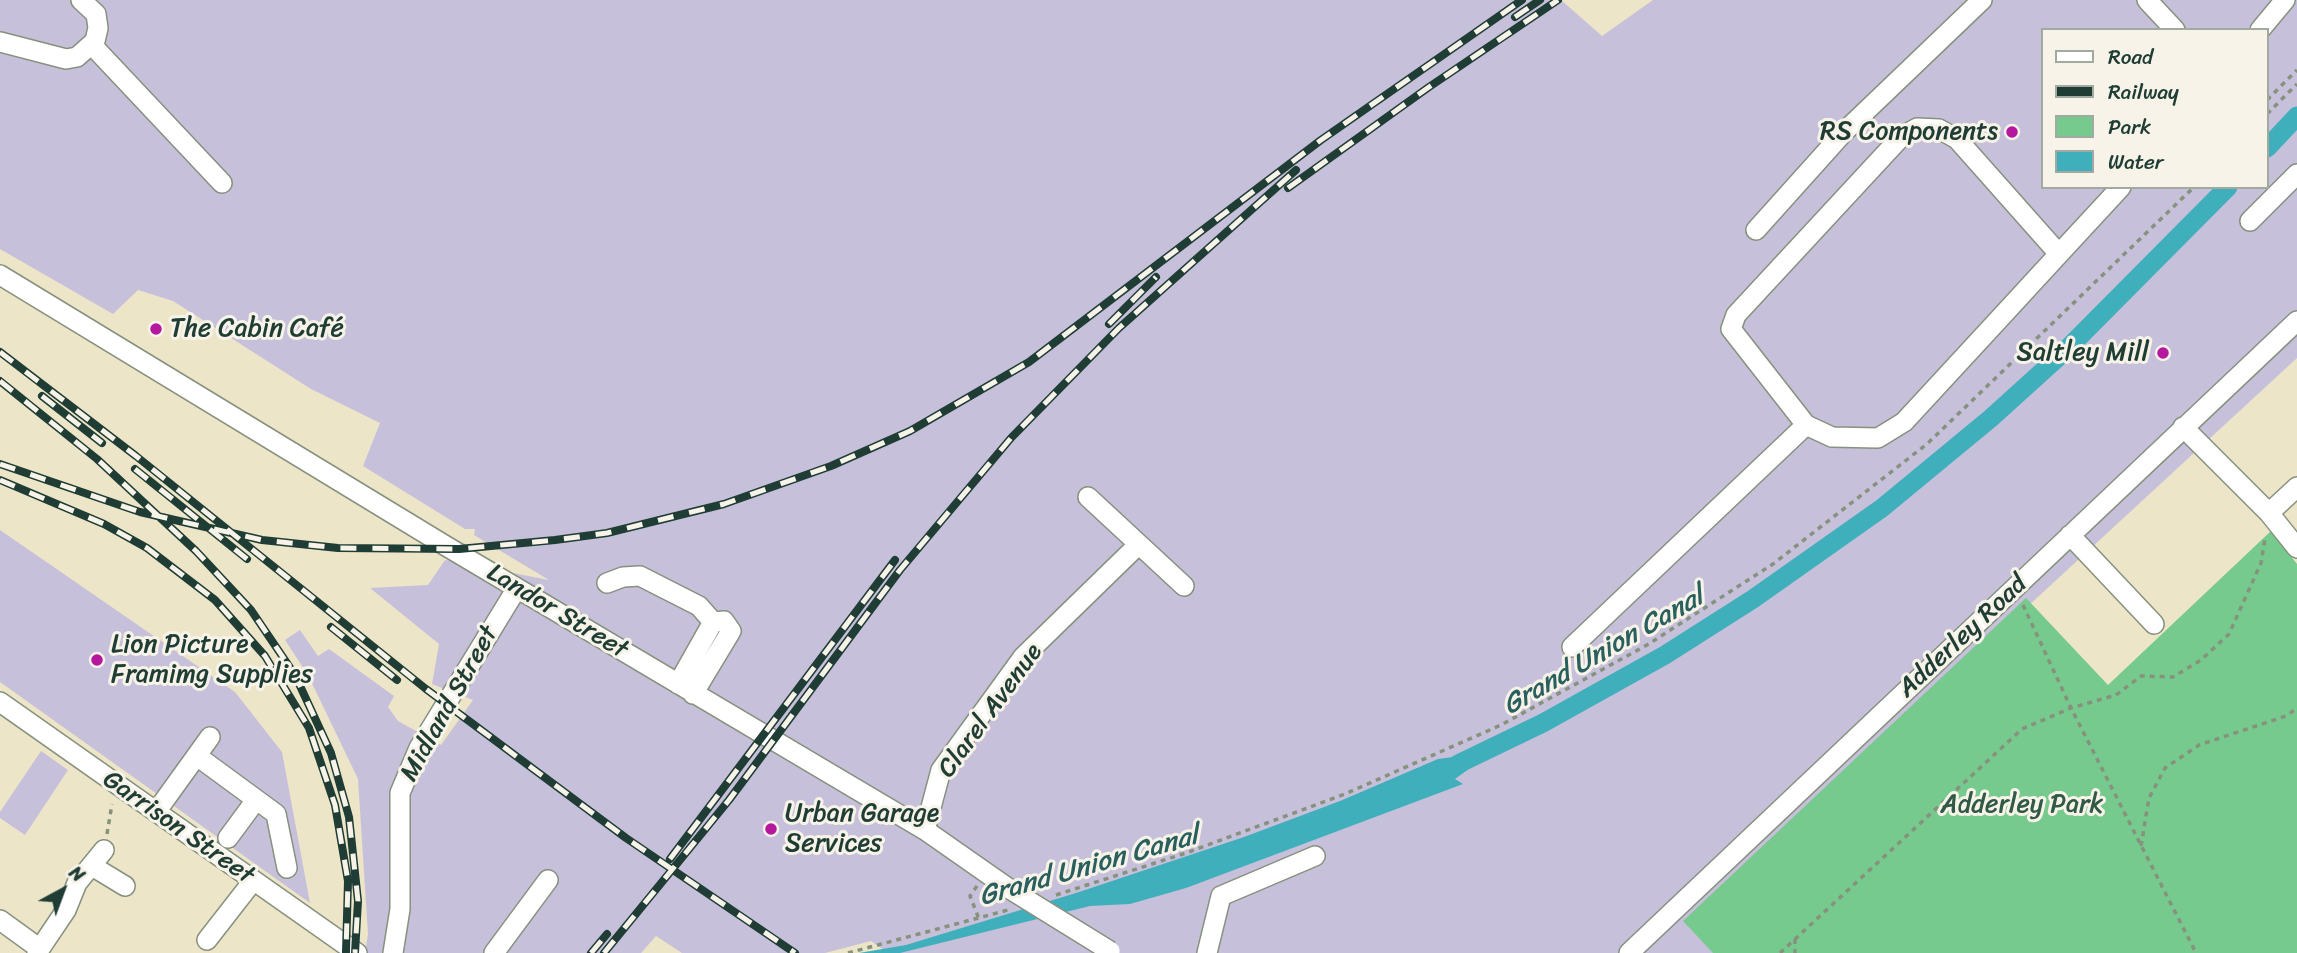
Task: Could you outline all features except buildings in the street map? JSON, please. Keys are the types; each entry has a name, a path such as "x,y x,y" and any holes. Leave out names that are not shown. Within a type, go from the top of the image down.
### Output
{"street":[{"path":"0,42 66,59 77,57 92,45 98,28 96,14 81,0"},
{"path":"1756,230 1844,132 1982,0"},
{"path":"2147,0 2173,28"},
{"path":"2262,28 2285,0"},
{"path":"92,45 222,183"},
{"path":"2059,254 1957,139 1939,129 1917,128 1901,137 1736,314 1731,328 1806,425 1832,437 1856,440 1878,438 1904,422 2119,189"},
{"path":"2250,220 2297,174"},
{"name":"Landor Street","path":"0,275 517,588 925,830 1008,888 1111,952"},
{"name":"Adderley Road","path":"1629,953 2297,321"},
{"path":"1572,647 1806,425"},
{"path":"2183,427 2269,513 2297,548"},
{"path":"2269,513 2297,487"},
{"path":"1088,497 1184,586"},
{"path":"2070,535 2154,624"},
{"name":"Clarel Avenue","path":"925,830 941,770 1023,657 1138,545"},
{"path":"607,583 623,577 640,576 699,606 713,622 724,621 731,631 686,689"},
{"name":"Midland Street","path":"393,951 400,908 400,793 419,748 517,588"},
{"name":"Garrison Street","path":"0,702 356,952"},
{"path":"156,812 211,737"},
{"path":"197,756 276,814 287,868"},
{"path":"228,838 256,800"},
{"path":"0,920 39,951 66,910 77,883 104,850"},
{"path":"1207,953 1221,896 1315,856"},
{"path":"92,866 125,886"},
{"path":"494,953 548,880"},
{"path":"207,940 253,881"}],"path":[{"path":"2269,98 2297,70"},
{"path":"2269,112 2297,84"},
{"path":"1780,953 2022,729 2071,708 2116,695 2141,676 2173,677 2201,660 2229,634 2261,564 2269,513"},
{"path":"2015,587 2071,708 2196,953"},
{"path":"2141,846 2149,798 2165,768 2199,745 2286,716 2297,708"},
{"path":"104,850 110,811 120,787"},
{"path":"979,919 970,896 986,873"},
{"path":"1795,939 1795,953"}],"shaded area":[{"path":"0,0 1561,0 1602,36 1653,0 2297,0 2297,358 1691,917 1725,953 888,953 871,941 825,953 682,953 656,936 641,953 365,953 368,934 358,779 308,675 285,640 300,630 318,656 329,649 394,696 388,707 398,721 441,745 473,700 432,684 439,644 370,588 428,585 445,560 549,580 474,535 475,529 465,529 363,466 380,423 311,389 173,301 138,290 113,314 0,249"},
{"path":"0,530 235,692 282,752 310,903 0,682"},
{"path":"41,751 68,770 25,835 0,818 0,812"}],"green space":[{"name":"Adderley Park","path":"2271,531 2297,564 2297,953 1713,953 1683,921 2026,598 2108,685"}],"water":[{"path":"1480,749 1484,758 1455,779 1463,784 1186,888 1130,904 1090,906 900,953 859,953 906,945 1076,893 1244,837 1340,801 1438,759 1468,755"}],"waterway":[{"name":"Grand Union Canal","path":"2269,146 2297,116"},
{"name":"Grand Union Canal","path":"1458,764 1543,723 1665,655 1753,599 1882,508 1991,418 2065,351 2226,189"}],"railway":[{"path":"0,464 140,512 262,540 338,548 459,549 555,540 607,533 724,504 831,466 910,431 1029,362 1321,140 1522,0"},
{"path":"1515,17 1540,0"},
{"path":"1288,188 1429,87 1558,0"},
{"path":"604,953 729,800 900,570 1011,438 1119,328 1296,170"},
{"path":"1109,324 1156,277"},
{"path":"0,352 136,456 426,689 626,838 795,953"},
{"path":"0,381 97,459 196,551 251,610 295,675 331,753 349,817 358,901 355,953"},
{"path":"42,396 102,443"},
{"path":"135,469 247,559"},
{"path":"0,480 104,524 147,548 215,600 265,656 309,728 335,805 348,881 346,952"},
{"path":"670,859 895,560"},
{"path":"331,627 397,680"},
{"path":"591,953 607,934"}],"place":[{"name":"RS Components","path":"2012,132"},
{"name":"The Cabin Café","path":"156,329"},
{"name":"Saltley Mill","path":"2163,353"},
{"name":"Lion Picture Framimg Supplies","path":"97,660"},
{"name":"Urban Garage Services","path":"771,829"}]}
